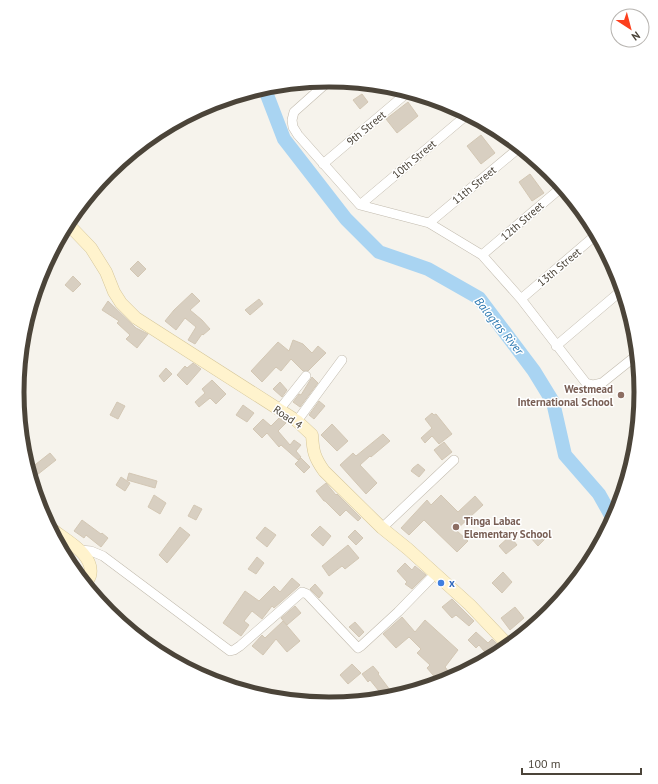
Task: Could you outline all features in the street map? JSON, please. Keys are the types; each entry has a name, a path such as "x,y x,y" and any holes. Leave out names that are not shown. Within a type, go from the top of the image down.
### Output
{"street":[{"path":"322,87 294,112 292,120 294,127 298,135 360,204 428,223 482,255 520,299 586,383 593,385 602,383 632,359"},
{"name":"9th Street","path":"323,164 403,96"},
{"name":"10th Street","path":"360,204 463,118"},
{"name":"11th Street","path":"428,223 516,151"},
{"name":"12th Street","path":"482,255 558,191"},
{"name":"Road 4","path":"72,228 91,248 106,272 114,292 121,303 136,318 297,421 312,435 312,448 316,460 324,471 382,528 470,606 504,642"},
{"name":"13th Street","path":"520,299 592,238"},
{"path":"556,346 618,294"},
{"path":"297,421 342,360"},
{"path":"279,410 306,376"},
{"path":"382,528 454,460"},
{"path":"60,536 80,550 89,561 90,576 88,579"},
{"path":"80,550 91,551 103,556 230,651 240,646 302,592 307,594 358,648 398,612 435,574"}],"building":[{"path":"362,94 368,102 360,109 353,100"},
{"path":"408,102 418,116 397,133 386,119"},
{"path":"481,135 495,153 481,164 467,146"},
{"path":"530,174 544,193 532,201 519,182"},
{"path":"138,261 146,269 138,277 130,269"},
{"path":"73,276 81,284 73,292 65,285"},
{"path":"192,293 200,301 190,310 210,329 203,335 202,334 195,344 188,340 196,327 185,318 176,330 165,321"},
{"path":"259,299 263,304 250,315 245,310"},
{"path":"108,301 136,328 148,334 137,348 126,339 130,335 117,323 119,321 102,310"},
{"path":"293,340 303,344 312,353 318,346 326,353 308,371 303,371 291,359 281,371 276,367 262,382 251,371 278,342 289,351"},
{"path":"193,363 201,369 187,385 177,375 185,366 187,368"},
{"path":"166,368 172,374 164,382 159,376"},
{"path":"312,377 318,383 300,407 293,402 299,394 301,395"},
{"path":"212,380 226,394 216,404 210,398 199,407 195,402 205,393 202,389"},
{"path":"280,382 287,390 282,397 273,389"},
{"path":"319,401 325,406 314,419 309,415"},
{"path":"117,402 125,406 118,419 110,415"},
{"path":"243,405 254,413 247,422 236,415"},
{"path":"432,413 434,415 436,414 452,434 439,444 432,436 425,443 421,438 432,428 425,419"},
{"path":"279,418 286,423 278,431 290,445 294,440 301,445 296,451 301,457 298,460 281,445 279,447 267,433 262,438 253,429 263,419 271,426"},
{"path":"332,424 348,441 337,451 321,435"},
{"path":"383,434 390,441 360,465 377,483 366,494 340,465 353,453 356,456"},
{"path":"444,442 452,452 442,460 434,450"},
{"path":"50,453 56,460 37,475 33,466"},
{"path":"301,458 310,467 304,473 295,464"},
{"path":"418,464 425,470 419,477 411,471"},
{"path":"129,473 157,481 155,488 127,480"},
{"path":"121,477 130,483 125,491 116,485"},
{"path":"326,483 336,495 337,494 361,518 358,521 346,510 340,516 324,501 316,491"},
{"path":"154,495 166,503 160,514 148,507"},
{"path":"441,495 458,512 475,496 483,505 456,530 468,541 457,552 424,520 409,535 401,528 427,500 431,505"},
{"path":"194,505 202,509 196,520 188,516"},
{"path":"82,520 108,538 101,547 86,535 84,538 74,531"},
{"path":"320,526 331,536 323,546 311,535"},
{"path":"180,527 190,535 167,563 159,555"},
{"path":"265,527 276,535 267,547 256,538"},
{"path":"355,530 363,538 356,545 348,537"},
{"path":"537,531 545,539 538,546 530,537"},
{"path":"510,536 517,545 506,554 499,546"},
{"path":"348,545 359,558 345,569 342,566 329,576 322,566"},
{"path":"257,557 264,563 256,574 248,569"},
{"path":"405,563 412,570 415,566 426,575 412,589 405,584 407,582 397,571"},
{"path":"503,572 512,582 502,593 492,583"},
{"path":"292,578 300,585 274,608 272,606 262,619 252,611 244,621 249,625 241,636 223,623 245,591 259,601 274,586 280,592"},
{"path":"315,584 323,593 319,598 310,589"},
{"path":"452,599 474,621 469,626 456,615 452,618 442,607"},
{"path":"295,606 301,613 287,625 281,618"},
{"path":"515,607 524,618 510,630 501,618"},
{"path":"402,617 415,632 425,620 458,650 445,667 449,672 435,678 427,668 430,665 417,653 421,649 409,637 396,648 383,634"},
{"path":"283,621 300,641 287,652 276,639 263,655 252,646 262,635 265,638"},
{"path":"355,622 364,632 359,637 349,627"},
{"path":"476,632 488,643 492,639 499,646 486,653 479,645 476,648 468,640"},
{"path":"352,664 361,673 348,684 340,675"},
{"path":"373,666 390,690 380,692 370,680 368,682 362,674"}],"waterway":[{"name":"Balagtas River","path":"267,94 284,139 346,219 379,252 428,269 479,298 534,371 553,402 565,455 599,494 609,513"}],"place":[{"name":"Westmead International School","path":"621,395"},
{"name":"Tinga Labac Elementary School","path":"456,527"},
{"name":"x","path":"441,583"}]}
